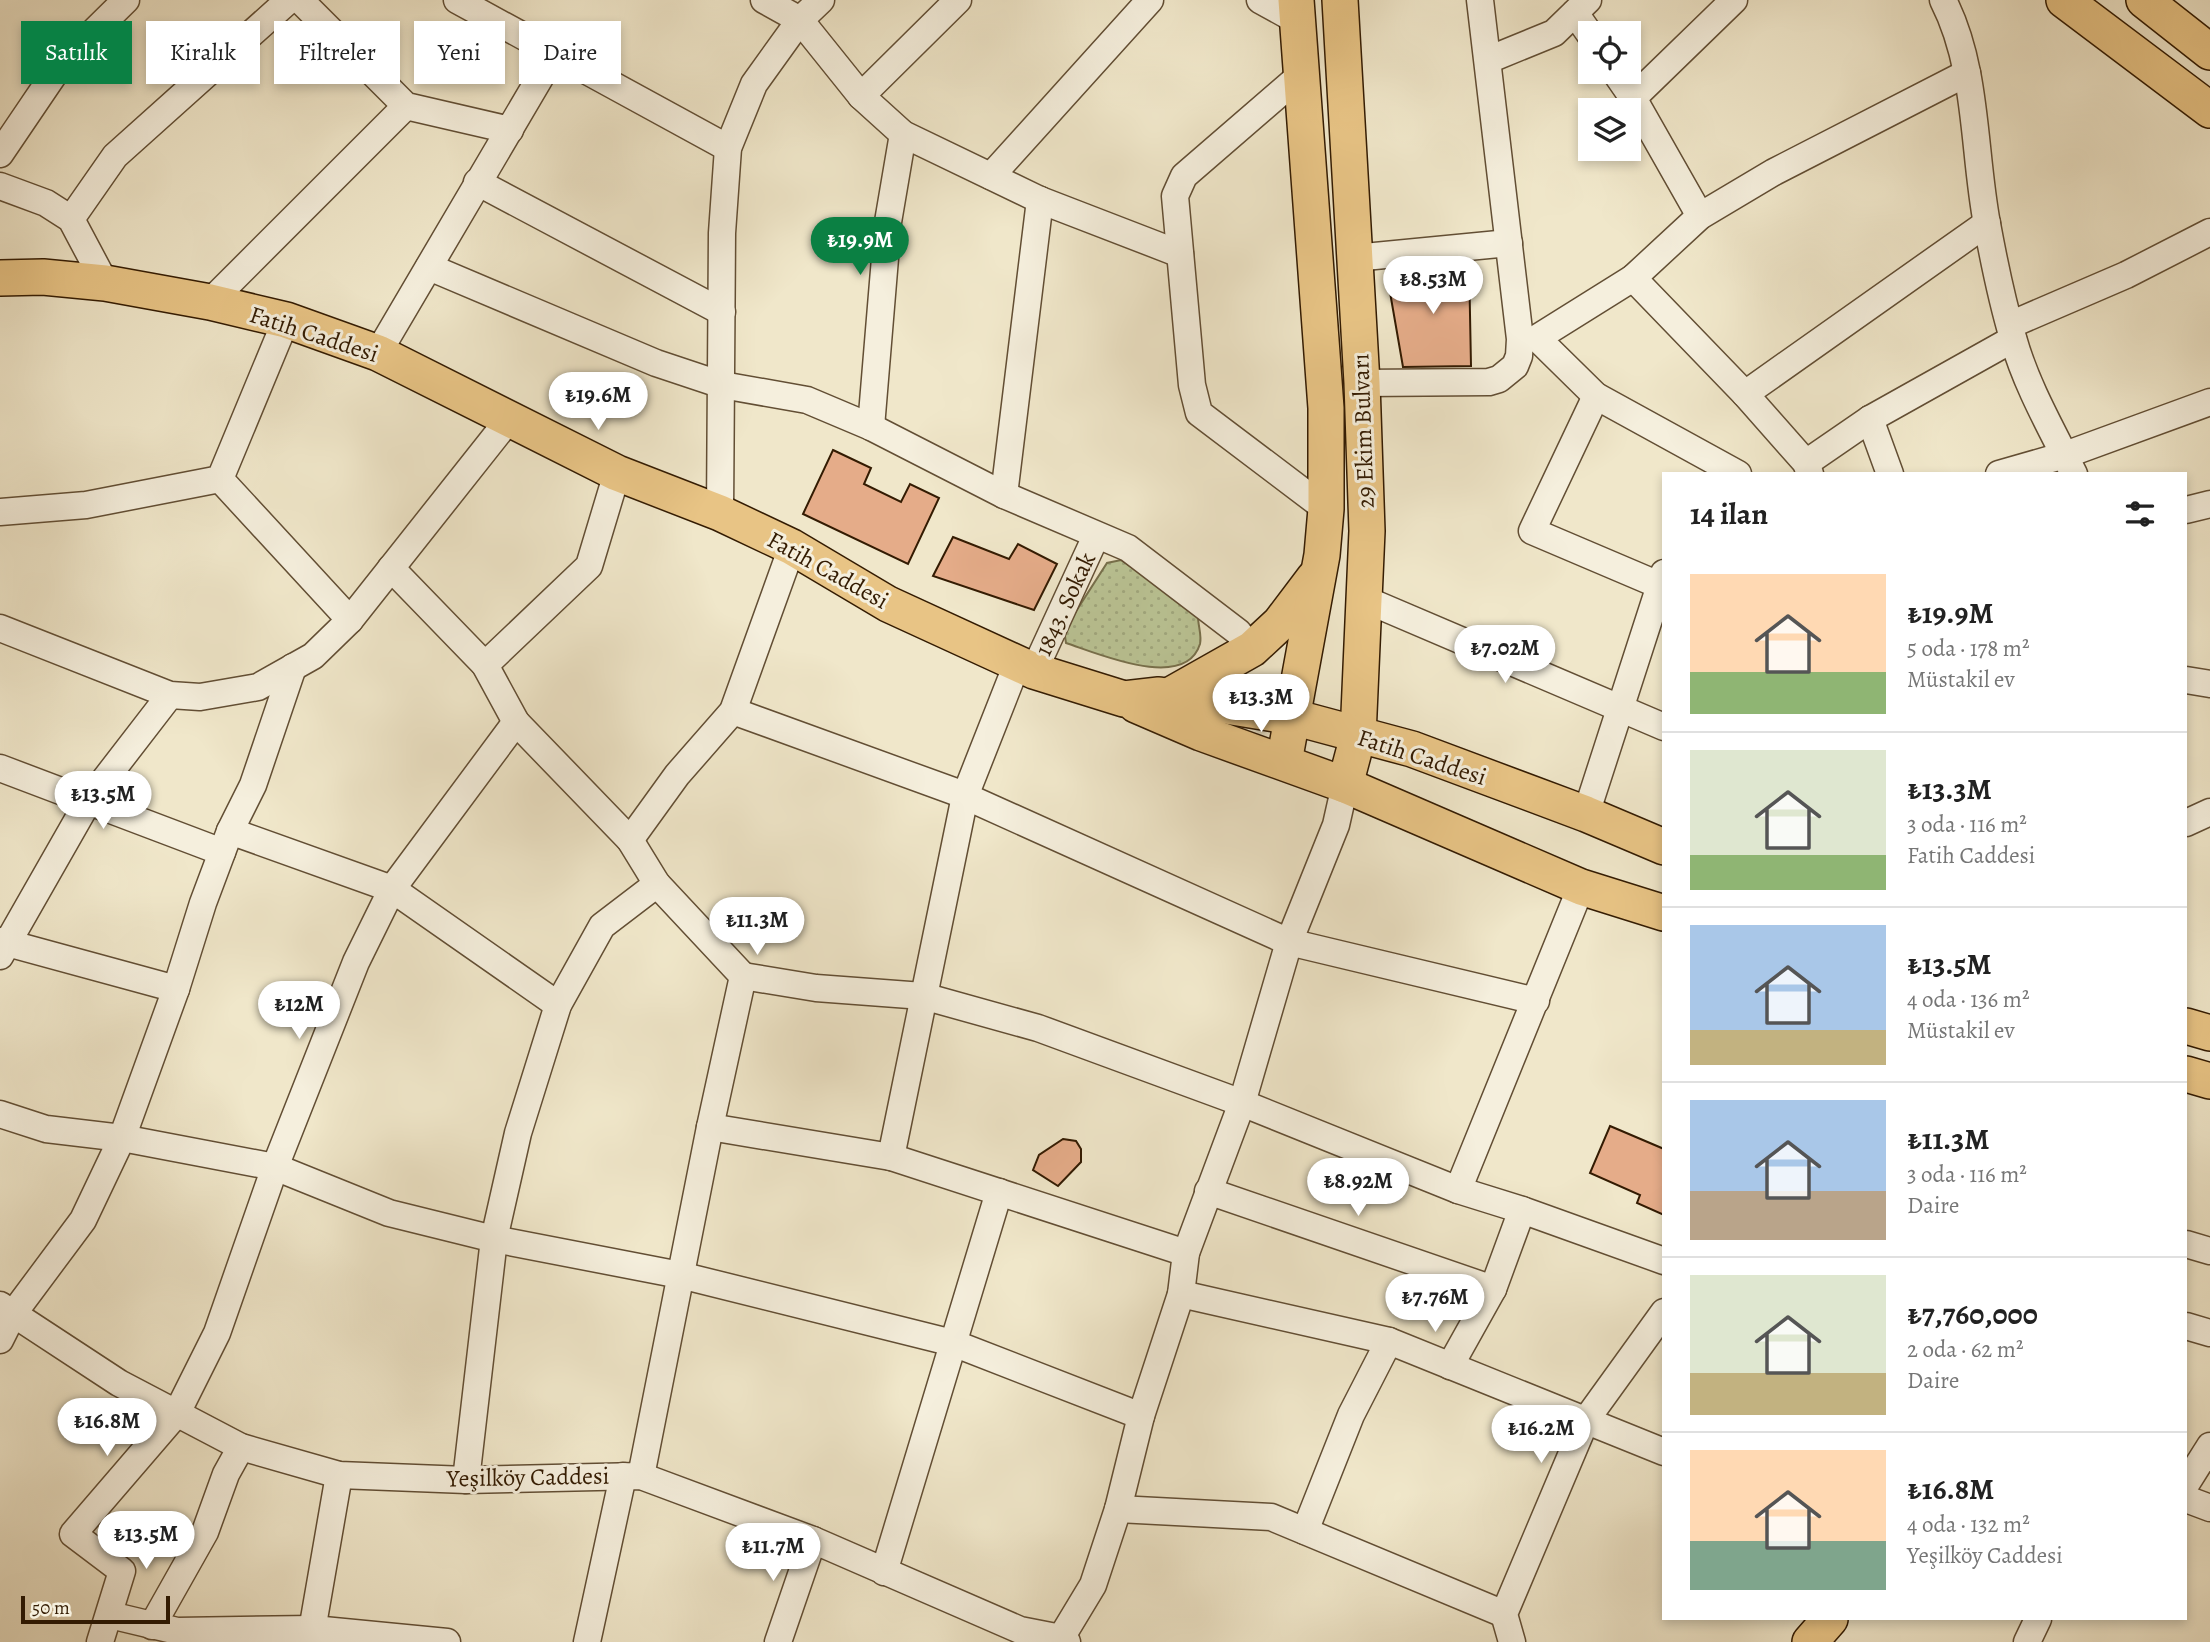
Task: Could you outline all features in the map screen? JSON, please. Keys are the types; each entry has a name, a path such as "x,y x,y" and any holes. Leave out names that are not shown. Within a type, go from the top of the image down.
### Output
{"main road":[{"path":"2064,0 2210,110"},
{"path":"2144,0 2210,52"},
{"name":"29 Ekim Bulvarı","path":"1344,1 1367,531 1358,736 1345,785"},
{"name":"29 Ekim Bulvarı","path":"1284,762 1318,572 1326,509 1326,408 1297,10"},
{"name":"Fatih Caddesi","path":"0,280 43,277 105,283 210,302 286,320 378,353 617,473 720,513 792,547 888,604 1025,668 1124,699 1201,733 1345,785 1581,887 1662,912"},
{"path":"1167,697 1252,649 1280,623 1318,572"},
{"name":"Fatih Caddesi","path":"1124,699 1159,695 1293,717 1412,749 1586,814 1662,846"},
{"path":"2187,1026 2210,1033"},
{"path":"2187,1074 2210,1081"},
{"path":"1810,1642 1829,1620"}],"street":[{"path":"0,154 61,64 126,0"},
{"path":"71,219 115,156 289,0"},
{"path":"300,0 406,106 510,130"},
{"path":"457,0 519,35"},
{"path":"764,0 800,20 861,96 903,134 1040,200 1180,254"},
{"path":"720,513 722,233 728,148 754,84 800,20 821,0"},
{"path":"861,96 958,0"},
{"path":"991,176 1150,0"},
{"path":"1260,0 1297,10"},
{"path":"1480,0 1509,243 1528,339 1596,396 1712,468 1729,472"},
{"path":"1633,97 1734,0"},
{"path":"1943,0 1954,22 1967,73 1987,223 2011,332 2028,379 2069,465"},
{"path":"1488,60 1554,33 1581,6"},
{"path":"1362,383 1489,382 1500,379 1515,366 1528,339 1633,278 1700,216 1774,172 1967,73"},
{"path":"1302,74 1184,176 1175,196 1192,385 1199,413 1326,509"},
{"path":"378,353 537,84"},
{"path":"610,84 728,148"},
{"path":"1624,84 1700,216"},
{"path":"210,302 406,106"},
{"path":"871,427 888,222 903,134"},
{"path":"477,182 722,312"},
{"path":"0,186 46,202 71,219 105,283"},
{"path":"1004,495 1040,200"},
{"path":"1745,394 1987,223"},
{"path":"1633,278 1745,394 1808,469 1870,419 2011,332 2210,232"},
{"path":"1354,257 1509,243"},
{"path":"429,267 656,363 722,385 807,400 871,427 1004,495 1096,537 1128,548 1238,632 1252,649"},
{"path":"220,479 286,320"},
{"path":"1586,814 1662,579 1532,531 1596,396"},
{"path":"2015,472 2069,465 2210,402"},
{"path":"0,628 170,695 200,697 258,687 313,656 350,620 510,418"},
{"path":"1870,419 1889,472"},
{"path":"485,666 589,566 617,473"},
{"path":"0,512 86,505 220,479"},
{"path":"220,479 350,620"},
{"path":"2187,510 2210,503"},
{"name":"1843. Sokak","path":"891,1157 965,796 1025,668 1096,537"},
{"path":"630,840 677,775 733,711 792,547"},
{"path":"391,568 485,666 516,722 630,840 657,884 743,976 816,988 923,996 1038,1028 1242,1103 1458,1191 1522,1210 1662,1260"},
{"path":"1364,600 1662,726"},
{"path":"0,1339 6,1309 83,1220 122,1138 176,989 203,903 226,842 253,785 293,667"},
{"path":"2187,680 2210,684"},
{"path":"170,695 89,800 2,946 176,989"},
{"path":"733,711 965,796 1289,942 1536,1001"},
{"path":"100,1642 122,1571 74,1534 177,1413 217,1332 275,1167 356,962 392,889 516,722"},
{"path":"0,768 89,800 392,889 558,1005"},
{"path":"1064,1640 1093,1585 1118,1509 1141,1416 1181,1294 1186,1253 1242,1103 1289,942 1336,825 1345,785"},
{"path":"2187,822 2210,811"},
{"path":"466,1480 494,1239 518,1133 558,1005 602,926 657,884"},
{"path":"1458,1191 1581,887"},
{"path":"587,1642 632,1476 680,1275 743,976"},
{"path":"0,1114 46,1129 122,1138 275,1167 389,1213 494,1239 680,1275 953,1343 1141,1416"},
{"path":"710,1127 891,1157 1186,1253"},
{"path":"1208,1191 1493,1289"},
{"path":"884,1572 999,1192"},
{"path":"1450,1366 1493,1289 1522,1210"},
{"path":"2187,1244 2210,1251"},
{"path":"1181,1294 1389,1341 1662,1451"},
{"name":"Yeşilköy Caddesi","path":"6,1309 119,1383 241,1447 339,1475 466,1480 632,1476 813,1540 1016,1636 1064,1640"},
{"path":"1512,1642 1504,1614 1586,1420 1662,1315"},
{"path":"2187,1326 2210,1333"},
{"path":"1305,1531 1351,1415 1389,1341"},
{"path":"2187,1483 2210,1446"},
{"path":"152,1626 205,1532 226,1474 241,1447"},
{"path":"312,1635 339,1475"},
{"path":"2187,1499 2210,1507"},
{"path":"1118,1509 1271,1517 1504,1614"},
{"path":"778,1642 813,1540"},
{"path":"110,1615 177,1631 447,1642"},
{"path":"2028,1642 2038,1620"}],"green space":[{"path":"1121,560 1174,596 1198,617 1200,644 1191,658 1177,666 1139,665 1066,643 1064,630 1107,563"}],"building":[{"path":"1469,263 1471,366 1403,367 1387,275"},
{"path":"833,450 871,468 864,484 901,502 910,484 939,498 908,564 803,514"},
{"path":"953,537 1009,559 1018,544 1057,564 1034,610 933,576"},
{"path":"1610,1126 1662,1148 1662,1214 1637,1203 1640,1195 1590,1173"},
{"path":"1063,1139 1076,1141 1081,1149 1081,1162 1058,1186 1033,1170 1039,1155"}]}
